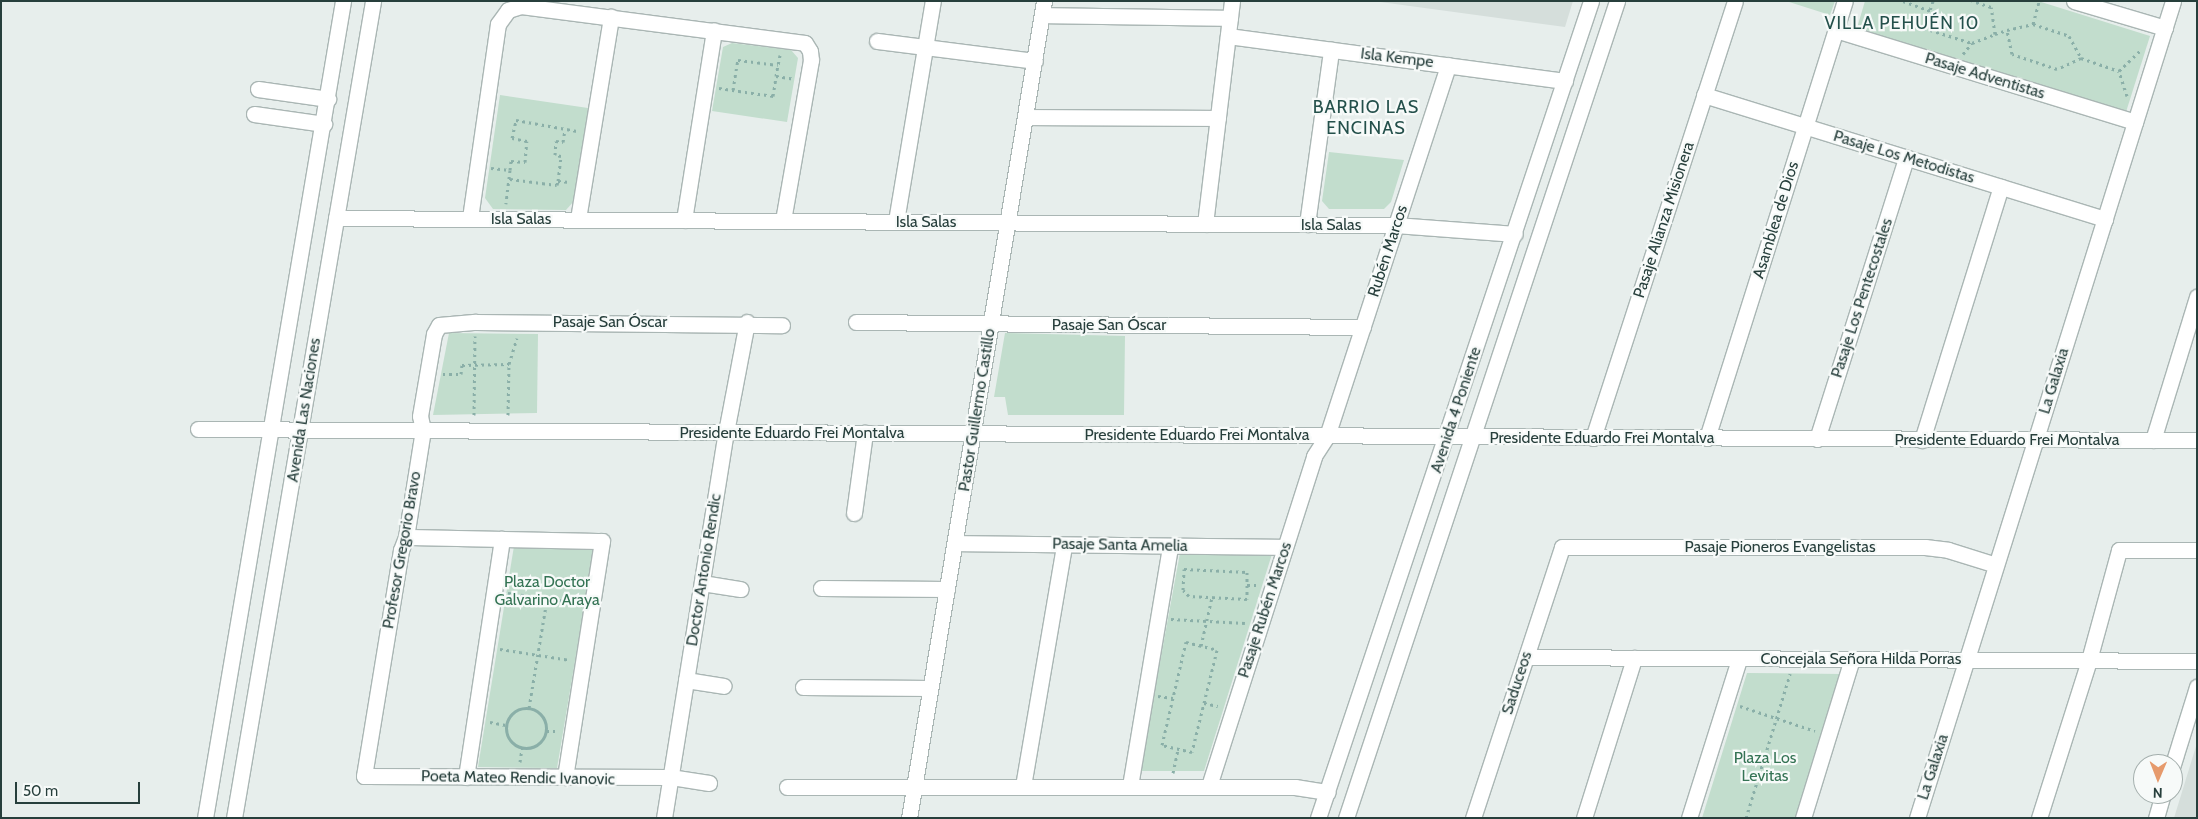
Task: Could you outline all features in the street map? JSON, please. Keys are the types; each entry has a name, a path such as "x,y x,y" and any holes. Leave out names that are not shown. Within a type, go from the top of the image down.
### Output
{"street":[{"name":"Avenida Las Naciones","path":"205,818 324,124 343,1"},
{"name":"Avenida Las Naciones","path":"234,818 373,1"},
{"path":"896,222 933,1"},
{"path":"1204,224 1232,1"},
{"name":"Avenida 4 Poniente","path":"1318,818 1448,437 1591,1"},
{"name":"Avenida 4 Poniente","path":"1346,818 1474,437 1617,1"},
{"name":"Pasaje Alianza Misionera","path":"1593,438 1735,1"},
{"name":"Asamblea de Dios","path":"1707,438 1845,1"},
{"path":"2074,1 2164,28"},
{"name":"La Galaxia","path":"1917,818 2173,1"},
{"path":"470,218 498,24 503,14 521,6 801,41 810,51 783,221"},
{"path":"1043,8 1230,18"},
{"name":"Pastor Guillermo Castillo","path":"909,818 1043,8"},
{"path":"578,219 611,17"},
{"path":"684,220 714,30"},
{"name":"Pasaje Adventistas","path":"1836,30 2135,122"},
{"name":"Isla Kempe","path":"1228,36 1565,81"},
{"path":"876,41 1035,61"},
{"path":"1307,224 1331,50"},
{"name":"Rubén Marcos","path":"1327,436 1448,65"},
{"path":"258,89 328,99"},
{"name":"Pasaje Los Metodistas","path":"1704,95 2105,219"},
{"path":"254,114 324,124"},
{"path":"1026,117 1218,118"},
{"name":"Pasaje Los Pentecostales","path":"1817,439 1906,158"},
{"path":"1922,440 2000,187"},
{"name":"Isla Salas","path":"336,218 1396,225 1514,234"},
{"path":"2153,440 2197,297"},
{"name":"Pasaje San Óscar","path":"439,326 476,322 747,322 782,325"},
{"name":"Doctor Antonio Rendic","path":"664,818 726,432 747,322"},
{"name":"Pasaje San Óscar","path":"856,322 1363,327"},
{"name":"Profesor Gregorio Bravo","path":"364,776 401,550 406,537 423,430 420,416 427,374 434,334 439,326"},
{"name":"Presidente Eduardo Frei Montalva","path":"198,429 1922,440 2197,440"},
{"path":"854,513 865,433"},
{"name":"Pasaje Rubén Marcos","path":"1209,786 1314,456 1327,436"},
{"path":"406,537 602,541 565,778"},
{"path":"466,777 502,539"},
{"name":"Pasaje Santa Amelia","path":"955,543 1285,547"},
{"path":"1023,786 1064,545"},
{"path":"1130,786 1170,546"},
{"name":"Pasaje Pioneros Evangelistas","path":"1562,547 1925,547 1948,550 1996,566"},
{"name":"Saduceos","path":"1473,818 1562,547"},
{"path":"2039,818 2089,660 2119,550 2197,550"},
{"path":"702,583 741,589"},
{"path":"821,588 947,589"},
{"name":"Concejala Señora Hilda Porras","path":"1526,657 2197,661"},
{"path":"1584,818 1634,658"},
{"path":"1689,818 1739,659"},
{"path":"1803,818 1852,659"},
{"path":"686,680 724,686"},
{"path":"803,687 930,688"},
{"path":"2176,754 2197,687"},
{"name":"Poeta Mateo Rendic Ivanovic","path":"364,776 671,777 709,783"},
{"path":"787,788 914,785 1209,786 1295,787 1328,792"},
{"path":"2156,818 2160,804"}],"path":[{"path":"1903,1 1930,11"},
{"path":"1933,1 1924,28 1972,43 2007,30 2033,24 2069,36 2081,58 2119,71"},
{"path":"1972,1 1991,8 1995,34"},
{"path":"2033,24 2038,1"},
{"path":"2007,30 2012,54 2057,69 2081,58"},
{"path":"716,88 773,96 781,49"},
{"path":"733,90 738,60 778,66"},
{"path":"776,76 794,79"},
{"path":"501,219 510,179 512,160 525,162 527,140 512,138 516,120 585,132"},
{"path":"510,179 557,185 561,156 555,155 556,141 563,142 565,130"},
{"path":"477,167 510,170"},
{"path":"558,181 578,182"},
{"path":"473,430 476,322"},
{"path":"508,431 509,364 524,322"},
{"path":"427,374 461,374 462,365 509,364"},
{"path":"1184,569 1247,572 1247,599 1212,597 1189,596 1183,590 1184,569"},
{"path":"494,591 592,605"},
{"path":"1201,646 1212,597"},
{"path":"529,708 547,599"},
{"path":"1157,618 1261,624"},
{"path":"1186,642 1217,650 1192,752 1178,749 1162,745 1186,642"},
{"path":"486,646 583,662"},
{"path":"1746,818 1795,659"},
{"path":"1726,701 1828,736"},
{"path":"529,708 540,713 546,731 535,746 522,747 508,736 506,725 517,710 529,708"},
{"path":"1171,786 1178,749"}],"shaded area":[{"path":"1373,1 1573,1 1565,27"},
{"path":"2197,743 2197,818 2174,818 2178,804 2183,804 2183,789"}],"green space":[{"path":"1786,1 1835,1 1830,15"},
{"path":"1865,1 2038,1 2150,36 2126,112 1857,28"},
{"path":"732,43 791,50 798,58 787,122 712,111 723,47"},
{"path":"500,95 588,108 574,201 566,210 493,209 485,198"},
{"path":"1329,152 1404,160 1391,202 1384,209 1329,209 1322,201"},
{"path":"449,333 538,334 537,413 433,415"},
{"path":"1005,333 1125,336 1124,415 1008,415 1005,397 994,397"},
{"name":"Plaza Doctor Galvarino Araya","path":"514,546 594,548 557,768 478,767"},
{"path":"1180,553 1272,554 1204,771 1140,771"},
{"name":"Plaza Los Levitas","path":"1747,673 1842,674 1798,818 1702,818"}],"district":[{"name":"VILLA PEHUÉN 10","path":"1902,23"},
{"name":"BARRIO LAS ENCINAS","path":"1366,118"}]}
